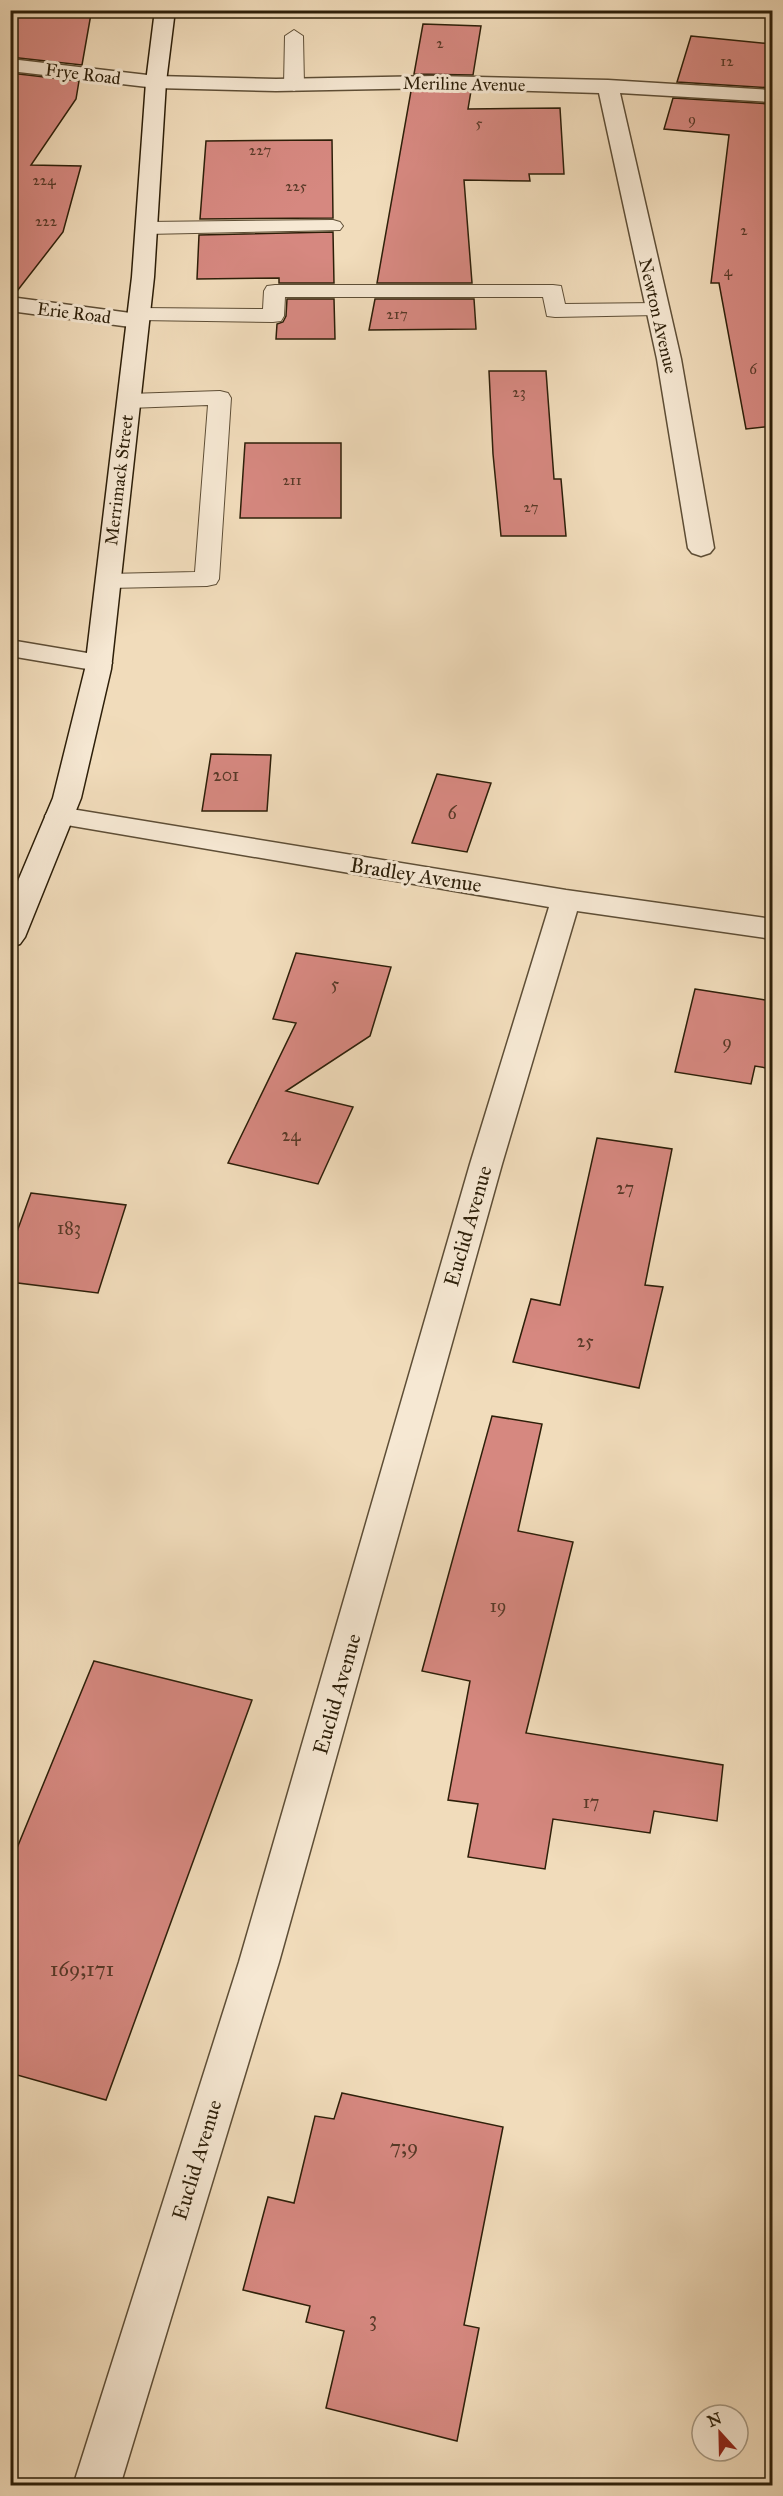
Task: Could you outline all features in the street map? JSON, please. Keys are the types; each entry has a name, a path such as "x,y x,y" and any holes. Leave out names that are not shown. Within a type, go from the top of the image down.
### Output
{"street":[{"name":"Merrimack Street","path":"10,937 67,798 99,663 139,318 156,82 165,10"},
{"name":"Frye Road","path":"10,65 156,82"},
{"name":"Meriline Avenue","path":"156,82 294,85 435,82 608,86 772,96"},
{"name":"Newton Avenue","path":"608,86 669,359 701,548"},
{"name":"Erie Road","path":"10,304 139,318"},
{"path":"10,648 99,663"},
{"name":"Bradley Avenue","path":"59,816 566,900 772,929"},
{"name":"Euclid Avenue","path":"96,2486 259,1962 486,1164 566,900"}],"lane":[{"path":"294,36 294,85"},
{"path":"146,228 333,226"},
{"path":"139,318 273,316 275,291 553,291 555,311 657,309"},
{"path":"108,581 207,579 220,398 129,401"}],"building":[{"path":"10,14 91,14 82,65 10,57"},
{"path":"423,24 481,26 473,75 414,74"},
{"path":"691,36 772,44 772,88 677,82"},
{"path":"10,73 79,81 76,99 31,165 81,166 63,232 14,295 10,295"},
{"path":"411,91 471,91 468,109 560,108 564,174 529,174 530,181 464,180 472,283 377,283"},
{"path":"673,98 772,104 772,426 746,429 719,283 711,283 729,135 664,129"},
{"path":"332,140 333,218 200,219 206,141"},
{"path":"333,232 334,283 279,283 279,278 197,279 199,235"},
{"path":"287,299 334,299 335,339 276,339 277,324 283,322 286,316"},
{"path":"375,299 474,299 476,329 369,330"},
{"path":"489,371 546,371 554,479 561,479 566,536 501,536 493,454"},
{"path":"245,443 341,443 341,518 240,518"},
{"path":"211,754 271,755 267,811 202,811"},
{"path":"437,774 491,783 467,852 412,843"},
{"path":"296,953 391,967 370,1036 286,1091 353,1107 318,1184 228,1163 296,1023 273,1019"},
{"path":"695,989 772,1001 772,1069 755,1066 751,1084 675,1072"},
{"path":"597,1138 672,1149 645,1285 663,1287 639,1388 513,1362 531,1299 560,1305"},
{"path":"31,1193 126,1205 98,1293 10,1282 10,1251"},
{"path":"492,1416 542,1424 518,1531 573,1542 526,1733 723,1765 717,1821 654,1811 650,1833 553,1819 545,1869 468,1857 478,1804 448,1800 470,1681 422,1671"},
{"path":"94,1661 252,1700 106,2100 10,2073 10,1865"},
{"path":"342,2093 503,2127 464,2325 479,2328 457,2441 326,2408 344,2331 306,2322 310,2306 243,2290 268,2197 294,2203 315,2116 334,2119"}]}
